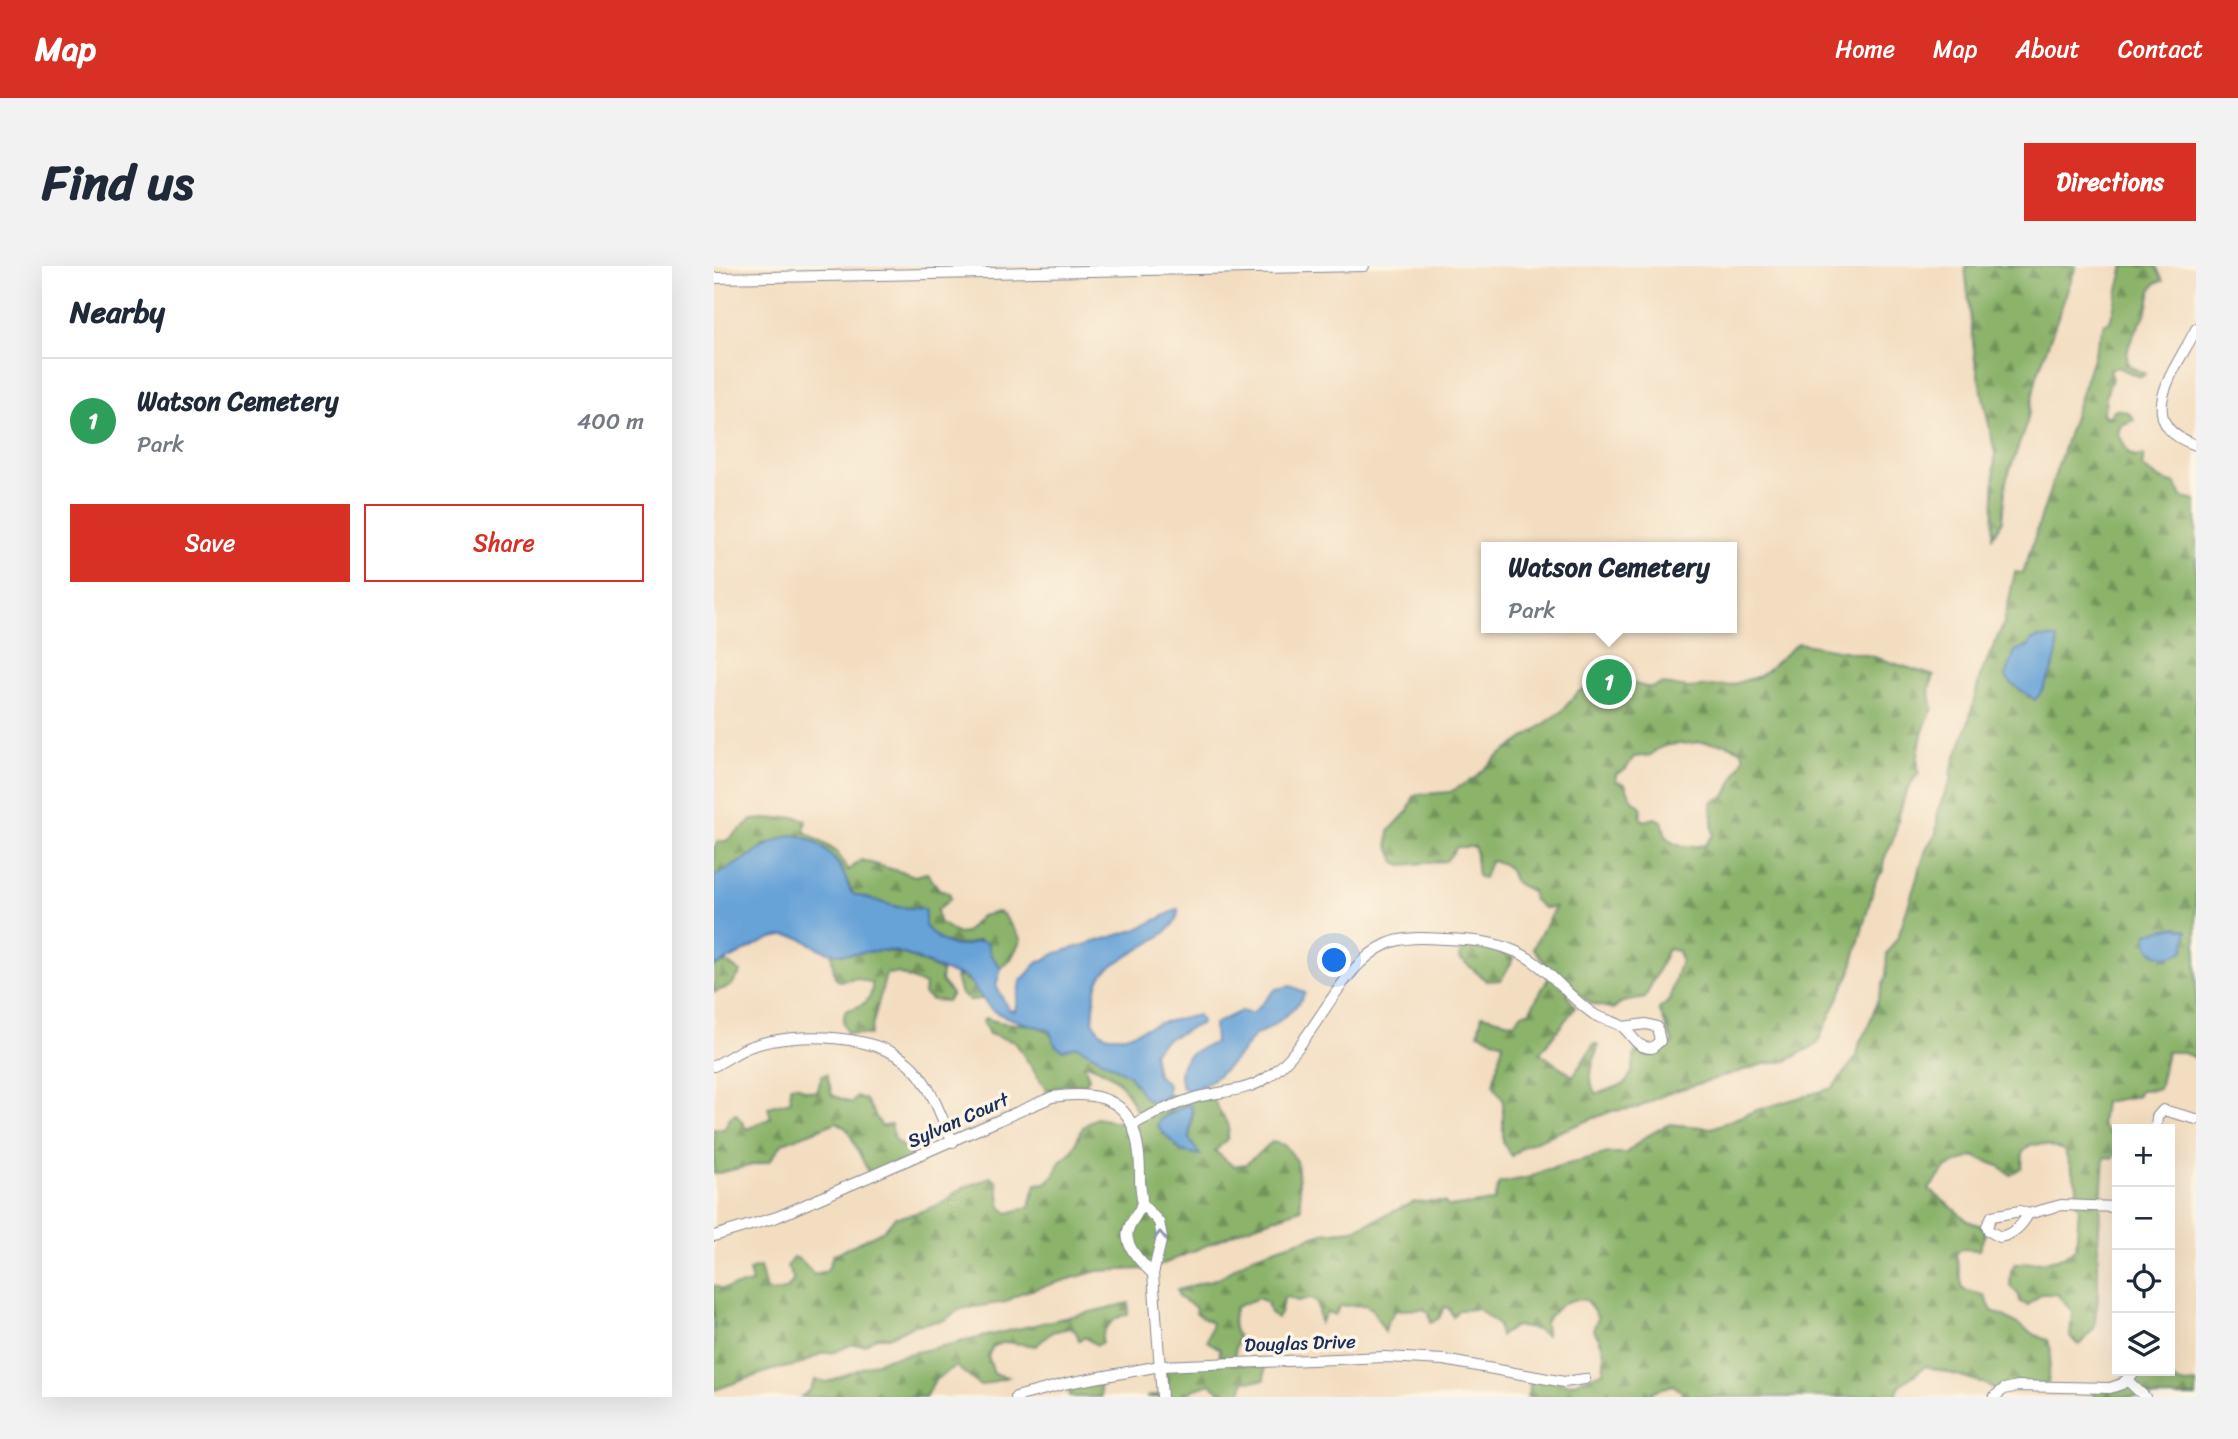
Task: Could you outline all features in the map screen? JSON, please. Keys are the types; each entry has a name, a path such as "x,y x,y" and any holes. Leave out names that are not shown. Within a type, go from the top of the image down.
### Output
{"street":[{"path":"714,278 1364,266"},
{"path":"2196,329 2166,378 2161,401 2164,416 2171,429 2196,445"},
{"path":"1153,1274 1128,1243 1127,1232 1142,1204 1141,1153 1134,1124 1186,1101 1242,1089 1265,1079 1284,1065 1351,975 1372,953 1389,942 1422,938 1493,942 1527,957 1576,1001 1597,1016 1623,1027"},
{"path":"714,1066 751,1046 793,1039 851,1040 875,1045 898,1056 914,1068 926,1085 953,1142"},
{"name":"Sylvan Court","path":"714,1236 777,1217 1052,1097 1080,1093 1115,1102 1134,1124"},
{"path":"2156,1124 2157,1117 2163,1110 2196,1119"},
{"path":"1142,1204 1151,1211 1161,1230 1162,1243 1153,1274 1162,1397"},
{"path":"2028,1214 2062,1205 2112,1207"},
{"name":"Douglas Drive","path":"1016,1397 1068,1383 1160,1366 1422,1358 1563,1382 1586,1379"},
{"path":"1994,1397 2004,1389 2018,1385 2110,1388 2128,1381 2132,1376"},
{"path":"2128,1381 2145,1397"}],"green space":[{"path":"1965,266 2076,266 2037,376 2027,422 2006,481 2002,521 1993,536 1995,453 1975,360"},
{"path":"2124,266 2156,266 2163,281 2157,282 2152,288 2147,310 2130,344 2127,359 2129,366 2145,374 2141,377 2117,367 2110,369 2112,380 2102,413 2109,417 2114,410 2130,414 2134,420 2121,425 2118,433 2129,454 2135,457 2144,455 2142,467 2162,480 2175,483 2183,498 2196,501 2196,1058 2181,1052 2167,1052 2159,1089 2140,1090 2137,1096 2104,1102 2101,1125 2112,1136 2112,1158 2104,1157 2098,1244 2098,1297 2094,1328 2079,1345 2070,1337 2072,1311 2057,1294 2041,1294 2028,1305 2020,1302 2019,1295 2010,1286 2011,1270 2015,1264 2048,1261 2063,1257 2076,1248 2079,1206 2076,1204 2077,1185 2064,1150 2043,1144 2030,1145 2023,1152 2022,1167 2011,1175 1999,1166 1973,1156 1947,1167 1929,1189 1968,1221 1984,1227 1985,1234 1979,1250 1961,1249 1956,1254 1963,1290 1984,1295 1992,1311 2048,1340 2051,1351 2048,1384 1998,1392 1983,1383 1926,1366 1900,1385 1896,1395 1899,1397 1683,1397 1681,1391 1673,1385 1653,1391 1650,1397 1527,1397 1532,1379 1571,1384 1603,1372 1603,1350 1593,1330 1598,1318 1586,1300 1573,1300 1558,1308 1545,1322 1546,1336 1538,1330 1515,1326 1500,1336 1498,1325 1478,1309 1458,1310 1453,1317 1449,1308 1444,1307 1439,1318 1431,1323 1429,1313 1424,1309 1396,1310 1387,1323 1385,1332 1372,1309 1365,1305 1340,1306 1335,1315 1327,1312 1320,1323 1317,1302 1310,1299 1297,1301 1286,1296 1277,1318 1270,1313 1267,1302 1258,1298 1236,1307 1235,1310 1233,1318 1238,1336 1233,1364 1265,1365 1264,1380 1244,1381 1240,1397 1226,1397 1211,1384 1192,1390 1186,1397 1146,1397 1160,1395 1160,1368 1219,1364 1220,1349 1207,1341 1212,1323 1179,1297 1177,1290 1219,1278 1253,1256 1323,1233 1353,1230 1414,1202 1444,1202 1449,1207 1494,1201 1499,1183 1531,1177 1545,1170 1608,1153 1626,1153 1645,1137 1669,1124 1712,1128 1757,1110 1832,1088 1857,1056 1860,1041 1867,1030 1886,976 1887,953 1898,937 1927,847 1936,834 1938,809 1952,777 1950,773 1968,724 1980,676 2004,623 2015,572 2023,573 2104,324 2110,322","holes":["2038,638 2049,671 2035,699 2019,686 2031,641"]},
{"path":"1798,643 1871,656 1934,676 1929,689 1933,709 1921,740 1919,773 1908,788 1893,840 1884,858 1883,871 1876,880 1850,973 1817,1044 1786,1061 1764,1064 1668,1093 1637,1108 1612,1111 1523,1146 1512,1156 1503,1143 1503,1100 1493,1084 1503,1043 1478,1033 1482,1015 1514,1023 1522,1013 1529,1012 1552,972 1533,948 1555,907 1543,908 1533,899 1532,891 1514,882 1509,869 1500,863 1490,861 1484,878 1478,877 1475,847 1457,847 1446,861 1402,865 1395,862 1388,844 1389,831 1408,811 1414,795 1450,792 1476,777 1496,758 1561,712 1578,692 1609,678 1651,688 1662,684 1688,688 1730,685 1760,676","holes":["1700,742 1726,744 1741,750 1744,757 1726,795 1711,803 1713,835 1705,845 1690,847 1670,841 1662,821 1655,818 1644,821 1640,817 1642,808 1631,798 1625,784 1616,781 1616,774 1625,770 1634,757 1651,755 1661,747","1668,949 1678,951 1681,960 1669,1001 1659,1009 1673,1043 1649,1057 1635,1052 1632,1072 1625,1084 1596,1094 1591,1075 1598,1045 1594,1044 1573,1076 1540,1053 1575,1008 1567,994 1573,988 1592,1004 1614,1009 1622,1002 1645,998"]},
{"path":"796,817 806,820 804,831 837,852 848,870 861,860 915,876 927,873 939,889 950,894 950,899 937,910 939,922 958,934 965,933 981,916 998,912 1003,914 1021,940 1011,959 1001,968 979,940 964,945 942,941 925,926 925,909 897,907 853,894 840,866 825,849 767,843 739,865 714,876 714,847 719,841 726,841 753,820"},
{"path":"1478,944 1514,958 1501,980 1487,981 1459,958 1463,945"},
{"path":"878,950 906,955 942,971 941,981 952,994 947,1001 932,1000 924,994 925,985 898,973 886,974 870,1035 847,1033 843,1023 845,1011 868,999 872,983 856,978 839,981 835,978 831,952 850,954"},
{"path":"726,962 741,972 731,986 714,992 714,966"},
{"path":"955,975 971,982 983,999 970,1000 961,994"},
{"path":"985,1018 1036,1026 1053,1037 1063,1050 1077,1046 1129,1075 1145,1098 1152,1102 1168,1094 1182,1100 1211,1096 1229,1127 1227,1139 1215,1151 1233,1166 1246,1164 1272,1142 1285,1145 1297,1161 1301,1209 1244,1229 1161,1265 1143,1269 1097,1271 1021,1293 1006,1302 960,1309 944,1320 914,1325 889,1337 877,1337 864,1345 850,1345 835,1352 822,1353 799,1365 772,1370 714,1390 714,1285 722,1289 752,1283 749,1270 760,1267 766,1290 783,1290 794,1279 787,1267 793,1257 799,1259 814,1274 827,1271 833,1255 884,1230 895,1217 936,1206 962,1188 990,1177 997,1182 1001,1207 1008,1213 1029,1207 1036,1184 1046,1183 1055,1174 1060,1161 1072,1151 1083,1127 1096,1118 1124,1123 1137,1112 1118,1081 1106,1072 1087,1064 1084,1065 1089,1078 1085,1084 1064,1085 1047,1091 1015,1042 989,1034 983,1021","holes":["1172,1110 1193,1112 1189,1139 1194,1149 1160,1119"]},
{"path":"827,1074 832,1095 852,1103 857,1096 866,1100 882,1127 891,1124 895,1140 914,1157 869,1173 848,1130 837,1122 783,1143 770,1161 714,1174 714,1128 724,1129 731,1116 736,1114 747,1129 771,1118 768,1107 791,1101 790,1086 797,1085 817,1092 822,1075"},
{"path":"1129,1303 1128,1315 1110,1324 1102,1342 1097,1345 1084,1337 1079,1340 1076,1332 1070,1328 1052,1332 1036,1346 1005,1342 993,1346 988,1356 994,1374 1008,1377 980,1386 956,1366 935,1380 925,1397 801,1397 810,1390 815,1380 827,1382 882,1360"},
{"path":"2127,1376 2160,1376 2186,1384 2196,1383 2196,1397 2093,1397 2093,1389 2108,1387"},
{"path":"1099,1379 1101,1397 1070,1397 1068,1387"}],"water":[{"path":"2038,638 2057,638 2058,645 2052,670 2035,700 2011,683 2006,676 2015,651 2029,646 2031,641"},
{"path":"791,835 808,839 829,853 840,867 853,894 897,907 925,909 925,926 950,945 963,946 980,941 987,943 991,955 1001,968 996,986 1009,1010 1015,1011 1020,982 1037,963 1057,953 1138,929 1178,909 1176,919 1159,937 1119,961 1100,978 1095,993 1093,1021 1100,1032 1108,1036 1126,1036 1159,1023 1198,1015 1202,1021 1200,1024 1165,1040 1153,1052 1157,1075 1168,1084 1167,1097 1152,1102 1145,1098 1129,1075 1077,1046 1063,1050 1056,1046 1049,1030 1011,1019 992,1010 964,976 902,953 832,953 800,938 783,936 765,941 714,966 714,876"},
{"path":"2176,927 2187,931 2184,951 2164,956 2149,948 2147,933"},
{"path":"1291,986 1305,993 1290,1012 1254,1036 1220,1074 1189,1092 1182,1087 1180,1070 1183,1063 1192,1053 1215,1043 1214,1024 1241,1011 1252,1014 1276,989"},
{"path":"1186,1105 1192,1106 1189,1139 1200,1155 1181,1151 1157,1126 1160,1119"}],"place":[{"name":"Watson Cemetery","path":"1609,682"}]}
